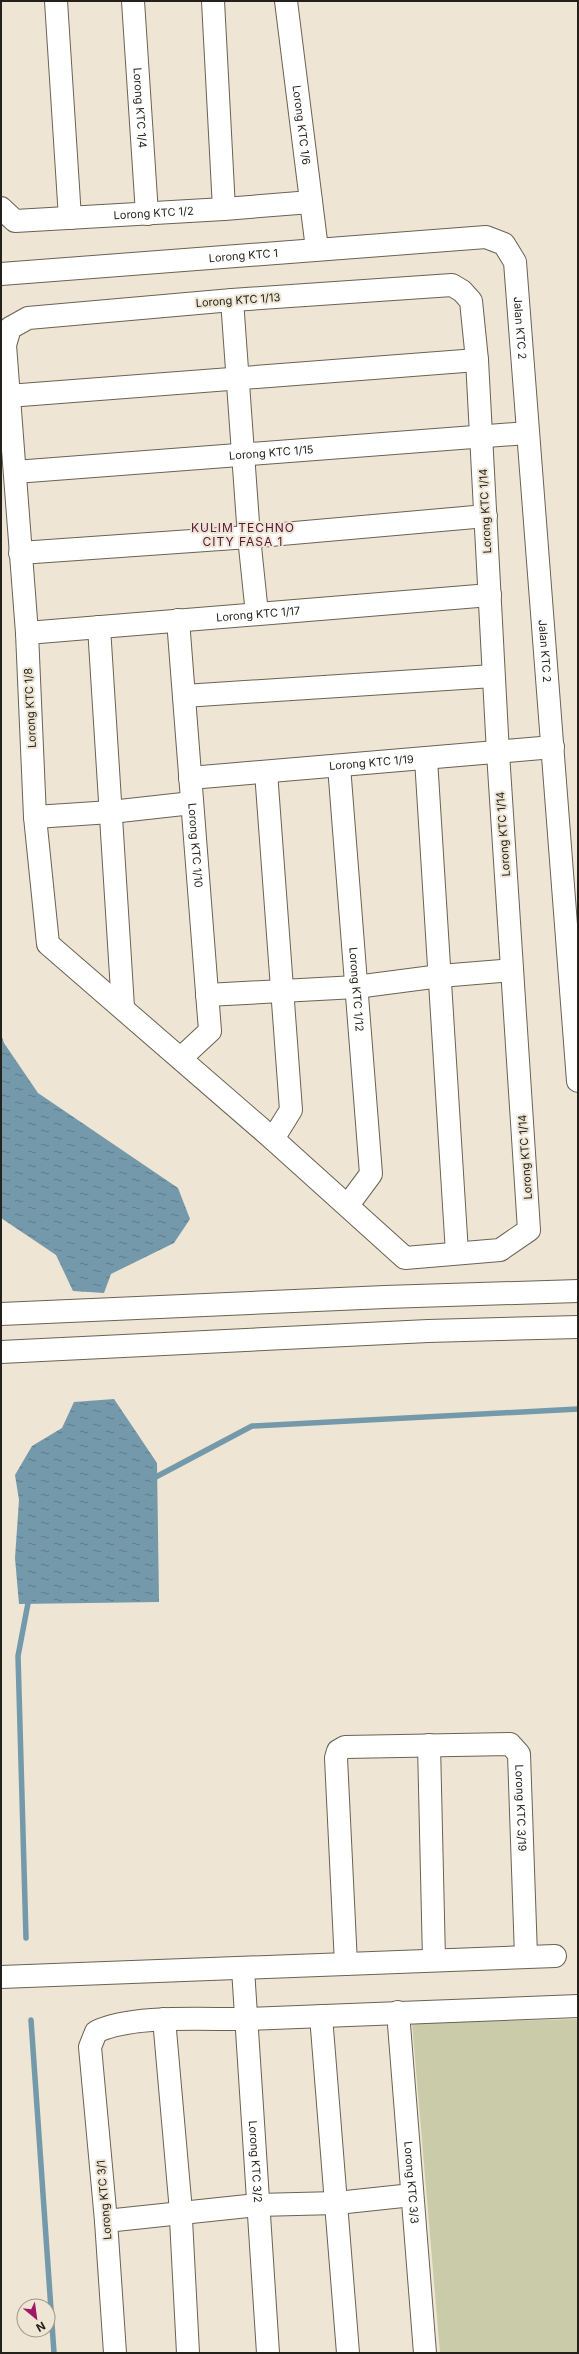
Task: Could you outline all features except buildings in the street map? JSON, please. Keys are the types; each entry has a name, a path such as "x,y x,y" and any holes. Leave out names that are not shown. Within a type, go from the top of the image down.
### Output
{"street":[{"path":"56,1 70,218"},
{"name":"Lorong KTC 1/4","path":"133,1 147,214"},
{"path":"213,1 224,209"},
{"name":"Lorong KTC 1/6","path":"286,1 317,249"},
{"name":"Lorong KTC 1/2","path":"1,208 15,221 147,214 311,202"},
{"name":"Lorong KTC 1","path":"1,274 486,237"},
{"name":"Jalan KTC 2","path":"486,237 504,244 515,262 527,433 553,747 572,915 578,1081"},
{"name":"Lorong KTC 1/13","path":"15,472 5,345 10,328 28,318 232,300 452,285 462,291 470,301 477,360 481,438"},
{"path":"232,300 249,537 257,614"},
{"path":"8,396 477,360"},
{"name":"Lorong KTC 1/15","path":"15,472 481,438 527,433"},
{"name":"Lorong KTC 1/14","path":"458,1254 500,1250 529,1230 493,676 481,438"},
{"name":"Lorong KTC 1/8","path":"15,472 27,633 35,817 48,944 123,1007"},
{"path":"20,553 249,537 486,516"},
{"name":"Lorong KTC 1/17","path":"27,633 490,595"},
{"name":"Lorong KTC 1/10","path":"178,620 210,1031 181,1058"},
{"path":"99,627 123,1007 348,1205 405,1258 458,1254 426,759"},
{"path":"184,696 493,676"},
{"name":"Lorong KTC 1/19","path":"190,778 498,753 553,747"},
{"name":"Lorong KTC 1/12","path":"339,766 371,1174 348,1205"},
{"path":"266,772 291,1110 273,1139"},
{"path":"35,817 111,812 192,803"},
{"path":"207,995 356,987 440,976 512,970"},
{"path":"1,1314 385,1297 578,1291"},
{"path":"1,1352 428,1332 578,1327"},
{"name":"Lorong KTC 3/19","path":"346,1964 336,1758 338,1751 345,1747 510,1744 519,1754 526,1956"},
{"path":"429,1746 434,1960"},
{"path":"1,1977 555,1956"},
{"name":"Lorong KTC 3/2","path":"243,1969 257,2205 268,2353"},
{"path":"188,2353 181,2213 164,2019 247,2019 578,2006"},
{"name":"Lorong KTC 3/3","path":"398,2012 425,2353"},
{"path":"322,2016 348,2353"},
{"name":"Lorong KTC 3/1","path":"115,2353 106,2221 90,2047 96,2032 108,2026 164,2019"},
{"path":"106,2221 257,2205 337,2203 412,2195"}],"green space":[{"path":"578,2019 578,2353 440,2353 412,2023"}],"water":[{"path":"1,1034 4,1043 38,1093 178,1188 190,1219 174,1243 111,1274 104,1293 73,1291 56,1255 1,1218"},
{"path":"114,1399 157,1463 159,1602 19,1604 15,1558 19,1500 15,1475 32,1446 62,1428 74,1402"}],"waterway":[{"path":"152,1479 252,1426 578,1409"},
{"path":"26,1938 18,1656 29,1598"},
{"path":"31,2020 54,2353"}],"district":[{"name":"KULIM TECHNO CITY FASA 1","path":"243,534"}]}
